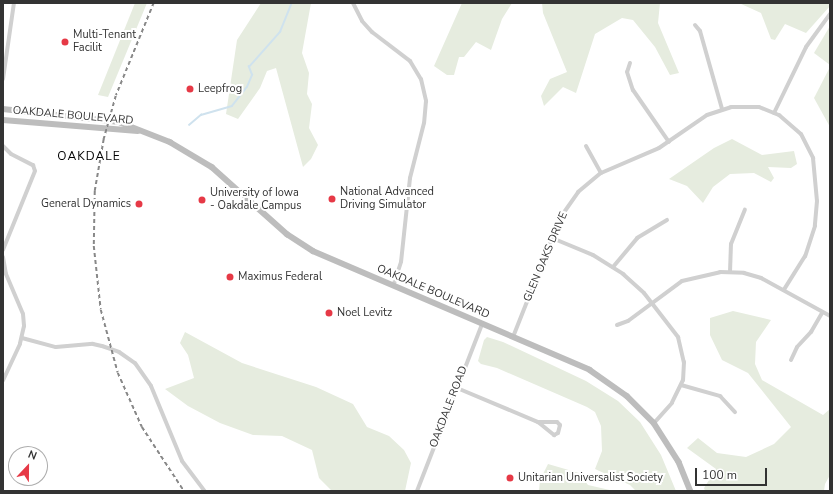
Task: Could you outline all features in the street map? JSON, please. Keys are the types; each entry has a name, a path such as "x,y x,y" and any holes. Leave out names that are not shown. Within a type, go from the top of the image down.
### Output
{"main road":[{"name":"OAKDALE BOULEVARD","path":"3,108 108,120 126,124 142,132 170,142 212,167 287,234 330,260 574,362 602,378 627,396 654,423 679,462 691,491"},
{"name":"OAKDALE BOULEVARD","path":"3,120 142,132"}],"street":[{"path":"3,79 14,3"},
{"path":"353,3 362,21 372,32 410,61 420,79 426,101 424,123 410,178 401,262 393,286"},
{"path":"774,113 806,47 830,14"},
{"path":"695,25 700,31 722,109"},
{"path":"630,63 627,72 633,90 668,142"},
{"name":"GLEN OAKS DRIVE","path":"513,337 552,238 571,200 585,185 601,173 668,142 707,115 722,109 749,106 774,113 794,127 808,147 814,168 817,201 815,226 809,246 784,290"},
{"path":"3,146 11,154 33,165 35,171 3,250"},
{"path":"586,146 601,173"},
{"path":"730,272 731,244 745,210"},
{"path":"613,267 637,238 667,220"},
{"path":"552,238 593,255 613,267 652,302 673,329 681,344 684,362 681,385 672,403 654,423"},
{"path":"3,257 6,274 23,314 22,338 3,380"},
{"path":"617,325 628,321 674,286 690,278 710,273 730,272 754,276 784,290 822,313 830,316"},
{"path":"791,360 797,347 811,332 822,313"},
{"name":"OAKDALE ROAD","path":"417,491 482,324"},
{"path":"22,338 56,347 93,344 127,356 147,380 182,461 205,491"},
{"path":"681,385 720,396 735,412"},
{"path":"457,388 538,422 550,433 558,433 560,425 557,422 538,422"}],"shaded area":[{"path":"135,3 147,3 108,97 98,95"},
{"path":"261,3 311,3 302,53 309,73 307,94 312,104 309,128 318,145 311,159 303,167 276,68 267,71 260,88 238,119 226,114 237,40"},
{"path":"462,3 512,3 502,19 491,50 476,42 464,57 459,57 454,75 447,75 434,66"},
{"path":"542,3 660,3 658,23 679,73 670,75 655,47 633,20 622,18 595,34 576,93 563,87 544,106 541,96 550,79 567,72 543,13"},
{"path":"739,3 830,3 830,6 806,33 785,24 775,40 771,39 761,13"},
{"path":"830,26 830,65 814,53"},
{"path":"830,67 830,127 814,98"},
{"path":"732,139 762,155 794,151 797,164 791,168 768,167 774,178 771,182 754,173 730,174 713,187 703,203 687,186 669,179 714,148"},
{"path":"733,311 771,320 756,342 755,364 762,380 823,415 830,409 830,475 825,484 824,491 705,491 704,488 716,469 687,448 698,438 717,453 746,457 774,444 791,427 748,373 722,360 710,335 710,318"},
{"path":"185,332 242,363 316,387 353,404 367,427 389,436 404,450 411,463 405,491 332,491 319,478 312,450 282,436 253,435 220,423 188,406 165,389 194,378 188,355 180,343"},
{"path":"487,337 503,342 586,381 618,401 640,422 661,455 676,491 636,491 630,485 595,469 602,451 601,426 595,412 587,407 497,368 481,364 478,361 484,340"},
{"path":"548,464 579,473 588,485 614,491 539,491 540,480"}],"waterway":[{"path":"189,125 201,115 232,106 247,87 252,75 249,67 280,32 292,3"}],"railway":[{"path":"154,3 116,96 104,139 95,191 94,246 101,310 118,373 142,427 184,491"}],"place":[{"name":"Multi-Tenant Facilit","path":"65,42"},
{"name":"Leepfrog","path":"190,89"},
{"name":"National Advanced Driving Simulator","path":"332,199"},
{"name":"University of Iowa - Oakdale Campus","path":"202,200"},
{"name":"General Dynamics","path":"139,204"},
{"name":"Maximus Federal","path":"230,277"},
{"name":"Noel Levitz","path":"329,313"},
{"name":"Unitarian Universalist Society","path":"510,478"}],"district":[{"name":"OAKDALE","path":"89,157"}]}
